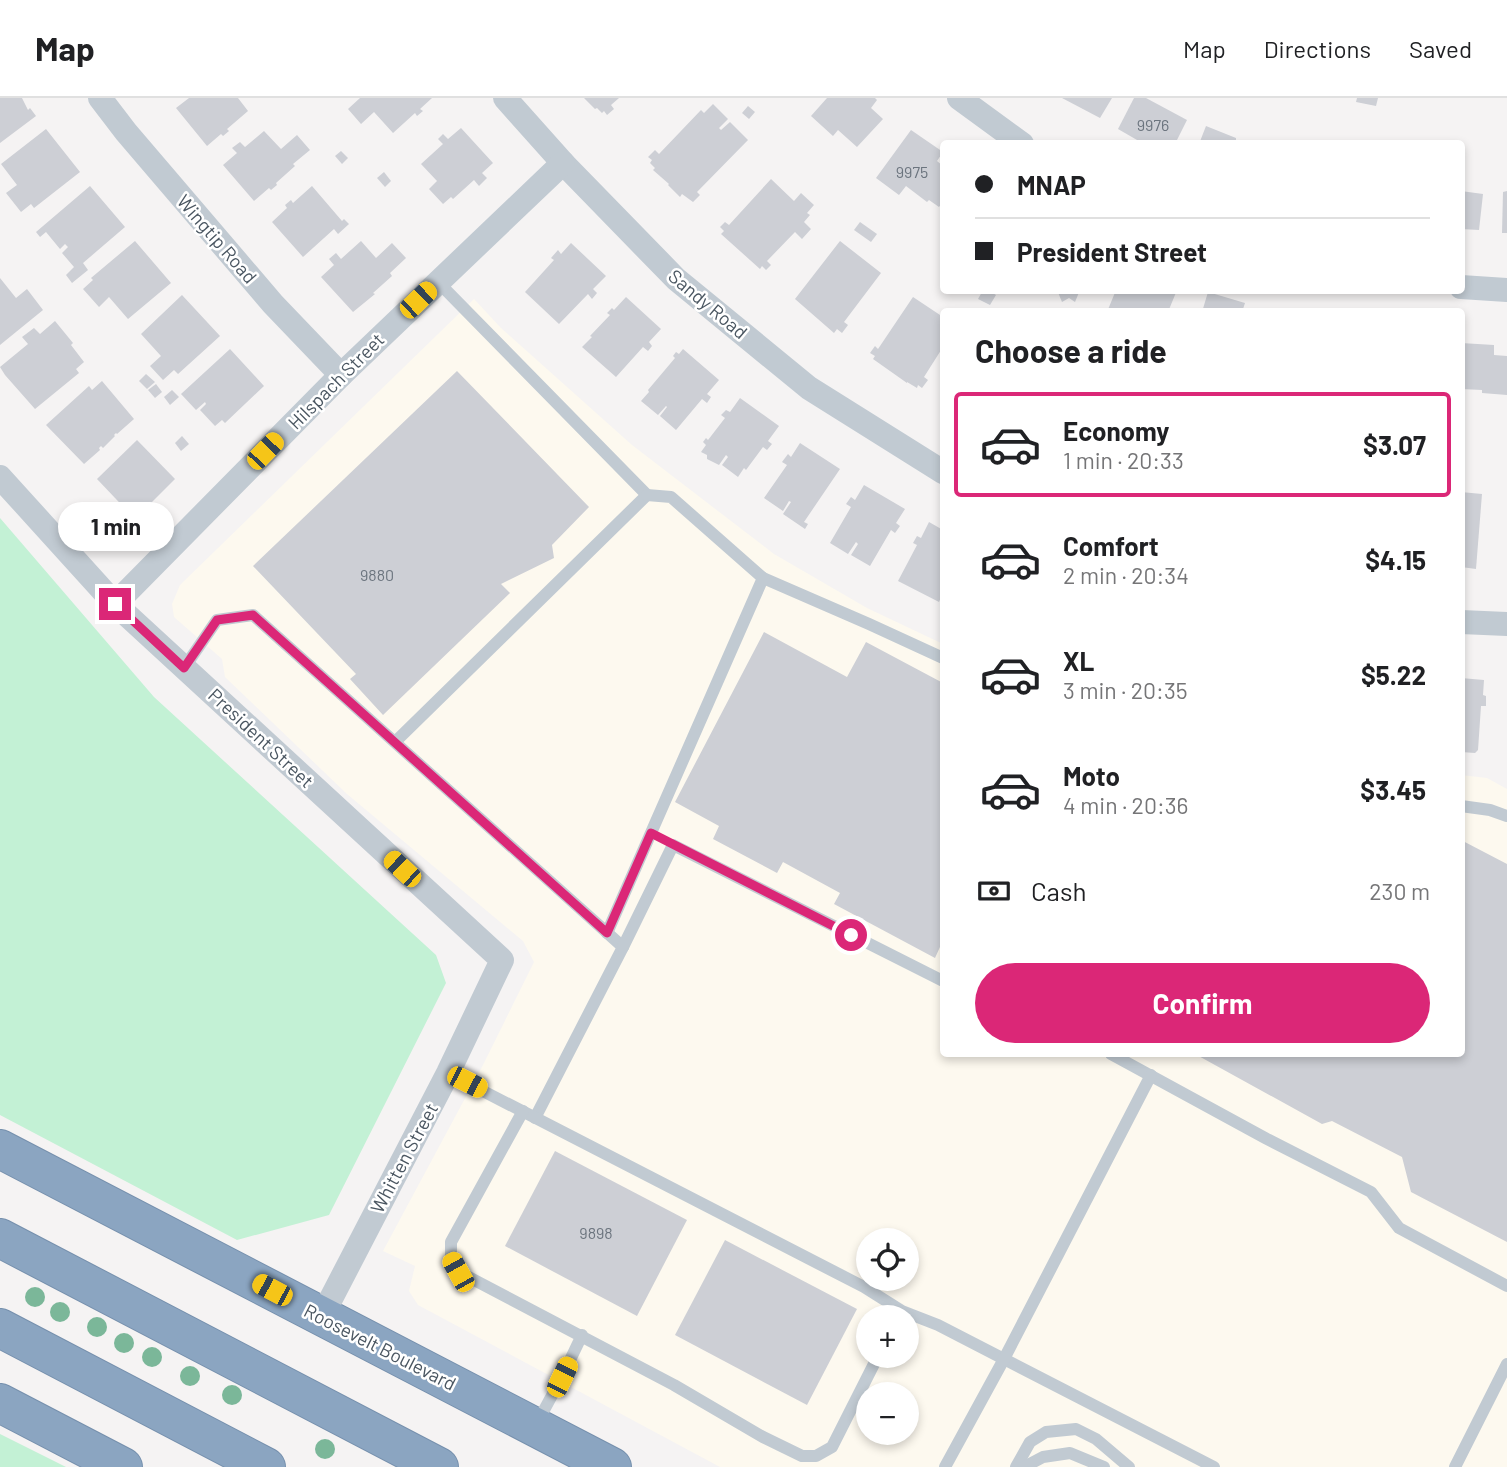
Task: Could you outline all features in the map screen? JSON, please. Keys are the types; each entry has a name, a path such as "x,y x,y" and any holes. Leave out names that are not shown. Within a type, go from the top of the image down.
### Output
{"highway":[{"name":"Roosevelt Boulevard","path":"0,1149 612,1467"},
{"path":"0,1238 439,1467"},
{"path":"0,1328 266,1467"},
{"path":"0,1403 124,1467"}],"street":[{"name":"Wingtip Road","path":"100,98 273,304 341,375"},
{"name":"Sandy Road","path":"505,98 563,163 676,279 809,388 940,470"},
{"path":"959,98 1017,140"},
{"name":"Hilspach Street","path":"115,604 341,375 563,163"},
{"path":"1465,287 1507,290"},
{"name":"President Street","path":"0,477 115,604 502,960"},
{"path":"1465,622 1507,624"},
{"name":"Whitten Street","path":"322,1316 448,1073 502,960"}],"lane":[{"path":"438,282 648,495 671,497 763,578 940,657"},
{"path":"395,742 648,495"},
{"path":"607,933 763,578"},
{"path":"184,668 217,620 253,615 623,947"},
{"path":"1465,807 1490,810 1507,816"},
{"path":"651,833 940,979"},
{"path":"536,1118 673,845"},
{"path":"1117,1057 1371,1192 1399,1228 1507,1286"},
{"path":"448,1073 864,1287 888,1305"},
{"path":"945,1467 1151,1075"},
{"path":"523,1111 451,1242 451,1259 458,1272 582,1335 763,1437 802,1456 817,1456 832,1447 872,1368"},
{"path":"919,1320 938,1325 1214,1467"},
{"path":"535,1426 582,1335"},
{"path":"1455,1467 1507,1364"},
{"path":"1016,1467 1030,1442 1046,1432 1076,1429 1096,1439 1129,1467"},
{"path":"1024,1467 1043,1457 1070,1453 1104,1467"}],"shaded area":[{"path":"474,299 501,328 632,445 774,554 867,608 940,643 940,1057 1465,1057 1465,775 1487,778 1507,789 1507,1467 720,1467 418,1305 409,1291 415,1266 383,1251 484,1063 534,962 523,941 347,794 225,677 222,659 174,617 172,604 180,585"}],"green space":[{"path":"0,518 154,697 436,955 446,983 329,1215 237,1240 0,1115"},
{"path":"0,1434 66,1467 0,1467"}],"building":[{"path":"0,98 22,98 28,110 30,108 36,116 0,143"},
{"path":"189,98 238,98 248,111 227,129 229,131 207,146 176,108"},
{"path":"360,98 432,98 420,109 423,111 417,116 415,113 393,133 374,112 361,124 348,109"},
{"path":"584,98 619,98 611,105 614,109 607,115 604,111 602,113 595,109"},
{"path":"827,98 875,98 877,100 871,108 883,119 857,147 838,130 833,136 811,116"},
{"path":"1062,98 1112,98 1100,118"},
{"path":"1134,98 1146,98 1187,120 1177,140 1137,140 1118,129"},
{"path":"1357,98 1378,98 1376,106 1356,102"},
{"path":"713,104 728,119 719,128 721,130 730,122 748,140 697,192 700,195 693,202 682,194 680,197 653,170 655,168 650,163 652,160 648,157 655,150 659,154 701,110 704,113"},
{"path":"748,106 755,112 749,119 742,113"},
{"path":"1206,126 1236,138 1236,140 1201,140"},
{"path":"461,128 493,163 482,173 487,178 479,186 474,180 453,199 451,197 443,204 429,189 437,181 421,164 443,144 438,139 443,134 448,139"},
{"path":"46,129 80,172 34,208 31,204 21,212 6,193 17,185 1,164"},
{"path":"911,130 940,150 937,161 940,164 939,207 929,200 927,202 906,186 899,195 876,178"},
{"path":"264,131 281,149 297,135 310,150 293,164 295,166 276,183 277,185 271,190 269,188 254,201 223,165 237,153 232,148 240,142 245,147"},
{"path":"341,151 348,158 342,164 335,156"},
{"path":"384,172 391,181 385,187 377,178"},
{"path":"771,179 794,201 801,193 814,205 804,222 811,229 802,239 795,232 767,261 771,265 766,270 762,266 760,269 721,234 724,231 720,227 725,222 729,225"},
{"path":"90,186 125,227 83,263 88,270 72,283 66,275 74,267 62,253 68,247 65,244 60,249 46,232 40,237 36,232"},
{"path":"312,186 342,221 344,219 349,224 338,234 334,229 303,257 272,222 287,208 285,205 291,200 293,203"},
{"path":"1507,191 1507,233 1502,233 1503,192"},
{"path":"1465,192 1483,194 1479,230 1465,229"},
{"path":"860,222 877,234 871,242 854,230"},
{"path":"135,241 171,283 128,319 109,297 99,307 83,289 93,280 91,278"},
{"path":"361,241 376,258 392,243 406,258 390,273 392,276 373,293 375,294 353,312 321,277 334,265 329,259 336,253 341,259"},
{"path":"840,241 881,273 844,322 848,325 842,333 837,329 834,333 795,299"},
{"path":"571,243 606,276 593,289 597,293 592,299 588,294 559,324 525,292 554,260 551,258 558,250 561,254"},
{"path":"0,278 16,298 27,289 43,310 0,345"},
{"path":"981,294 996,295 990,305 978,299"},
{"path":"1059,294 1078,294 1075,302 1069,298 1062,302"},
{"path":"1114,294 1175,294 1170,308 1109,308"},
{"path":"1207,294 1245,303 1243,308 1203,308"},
{"path":"182,295 220,336 178,374 174,370 163,380 150,366 161,356 141,334"},
{"path":"626,297 661,329 649,342 652,346 648,351 643,347 616,377 582,347 610,315 607,313 612,308 614,310"},
{"path":"913,297 940,315 940,352 924,377 928,380 922,388 907,383 873,359 875,356 870,353 875,346 878,349"},
{"path":"55,321 84,362 76,369 79,373 35,409 0,367 28,344 22,337 34,328 40,334"},
{"path":"1465,343 1494,345 1494,355 1507,356 1507,395 1482,393 1482,390 1465,389"},
{"path":"230,349 264,386 225,423 222,420 215,426 200,410 205,402 196,410 181,394"},
{"path":"683,349 719,380 707,394 711,397 707,403 702,399 676,430 660,416 666,406 658,415 641,401 675,358 673,356 676,352 679,354"},
{"path":"457,371 589,507 552,545 554,558 501,584 510,593 383,715 350,679 356,674 253,566"},
{"path":"146,374 155,382 147,389 139,381"},
{"path":"102,381 134,419 84,464 46,425 89,386 92,390"},
{"path":"156,384 162,392 155,398 148,390"},
{"path":"172,390 179,397 170,405 164,397"},
{"path":"740,398 779,426 768,441 772,444 767,450 763,447 738,477 722,465 728,457 726,455 719,465 707,459 707,455 701,452 706,445 703,442 706,438 708,440 725,418 721,415 726,410 730,412"},
{"path":"182,436 189,444 181,451 175,443"},
{"path":"137,440 175,479 135,519 97,479"},
{"path":"800,443 840,469 804,522 808,524 805,529 783,514 791,502 789,501 783,511 764,498 787,465 782,462 788,454 791,457"},
{"path":"864,485 905,509 896,523 900,526 895,533 891,530 870,566 851,555 858,544 856,542 848,554 830,543 851,507 846,504 851,497 855,500"},
{"path":"1465,492 1482,494 1476,569 1465,568"},
{"path":"929,522 940,528 939,602 898,581 917,545 913,543 917,536 921,538"},
{"path":"764,632 847,677 866,642 940,681 940,947 935,958 834,904 840,893 783,862 777,873 713,839 719,826 675,802"},
{"path":"1465,678 1484,680 1483,695 1486,696 1486,706 1481,706 1478,750 1475,753 1465,752"},
{"path":"1465,842 1507,864 1507,1242 1411,1192 1402,1157 1332,1121 1322,1124 1200,1057 1465,1057"},
{"path":"555,1151 687,1220 637,1316 505,1246"},
{"path":"725,1240 856,1308 807,1405 675,1335"}],"route":[{"path":"115,604 184,668 217,620 253,615 607,933 651,833 851,935"}]}
